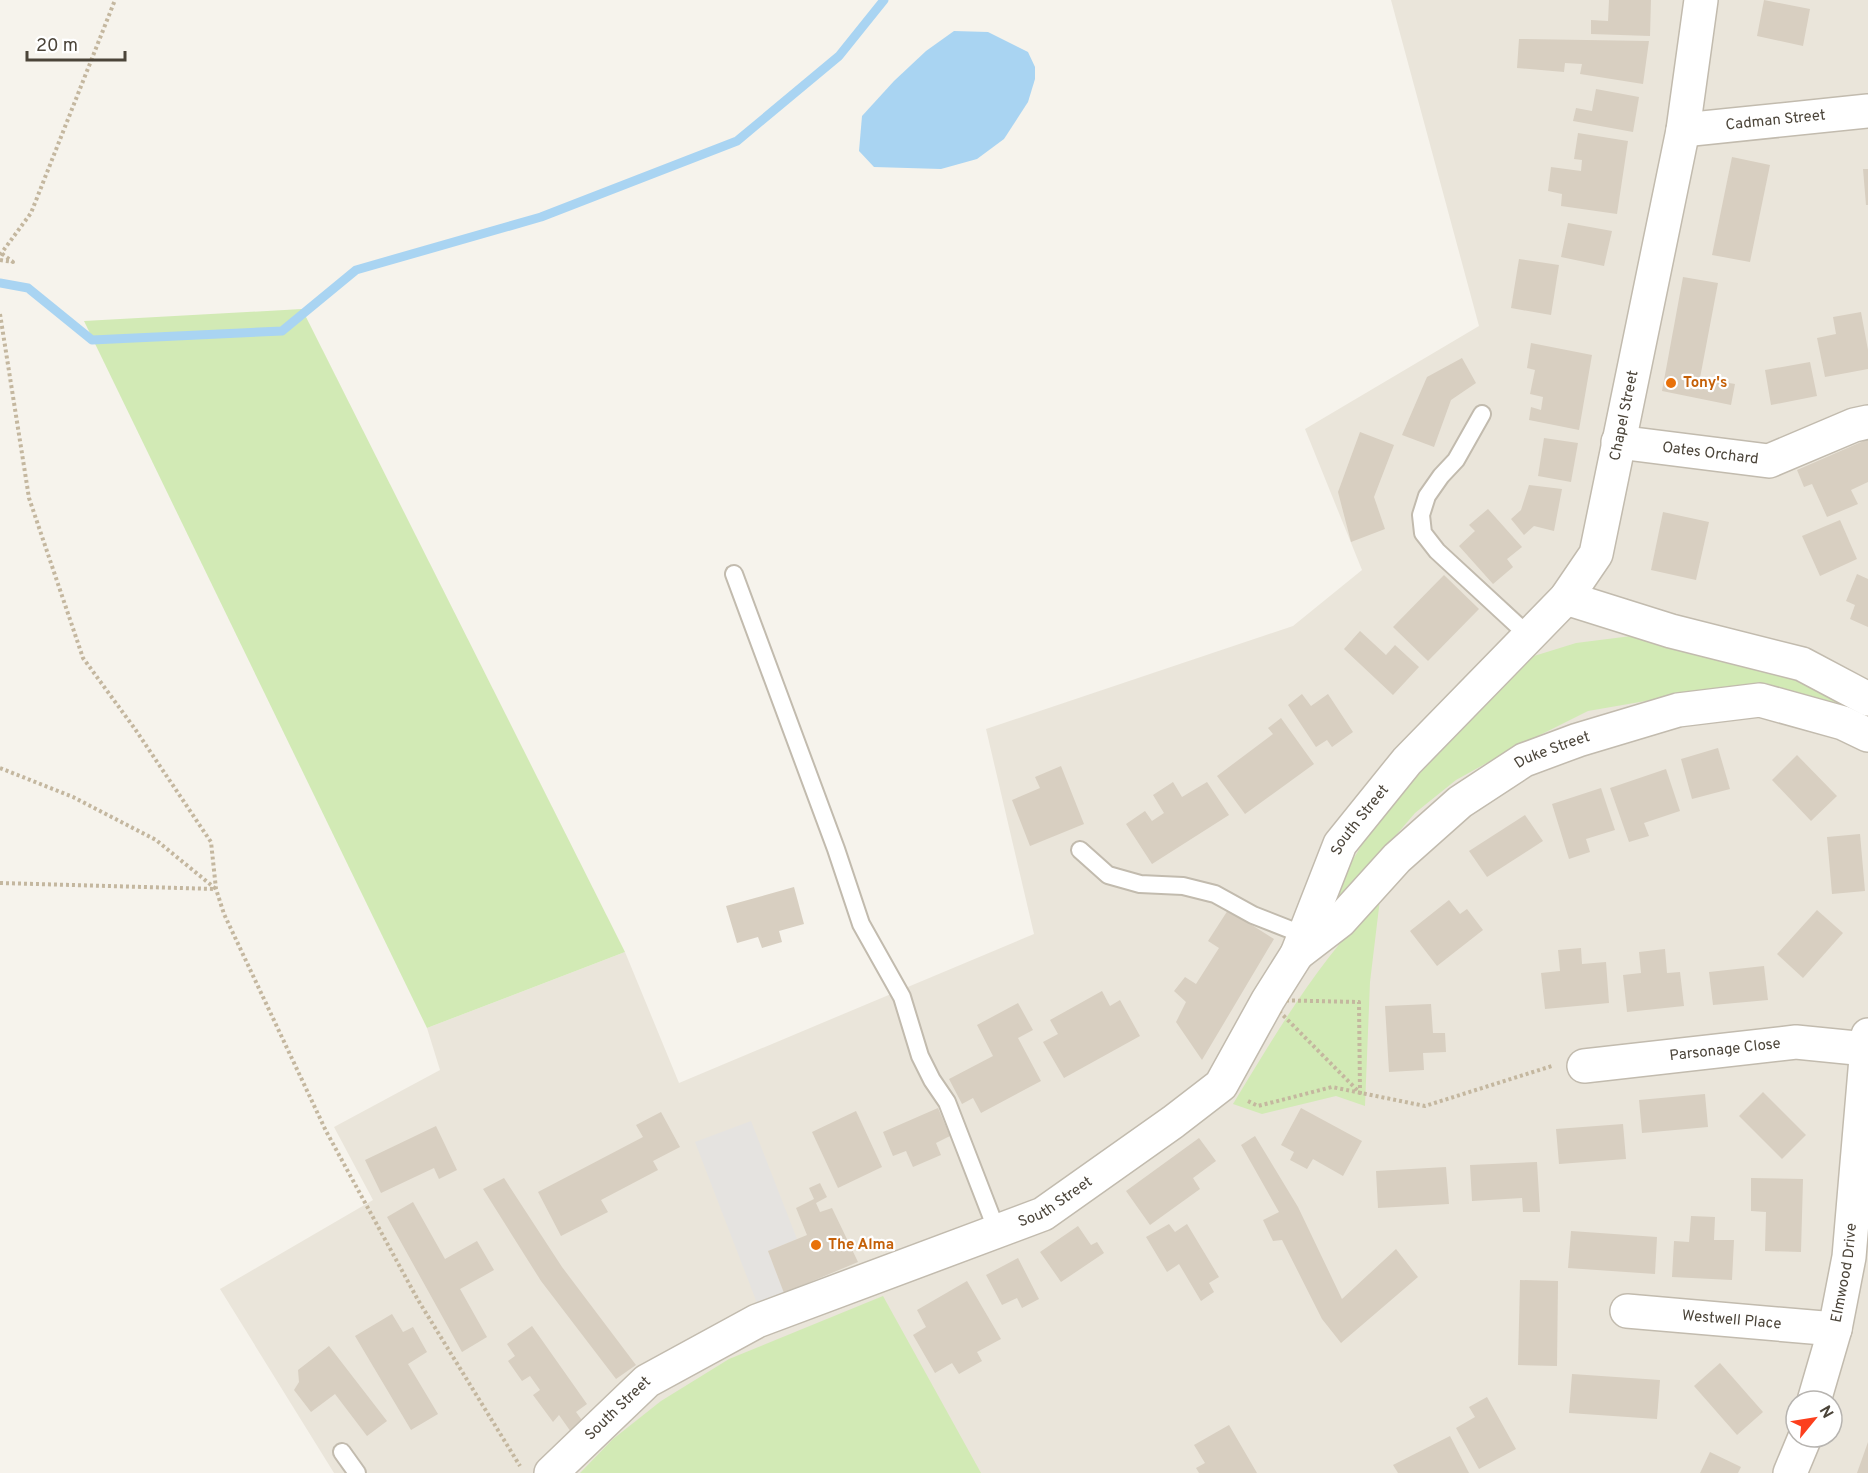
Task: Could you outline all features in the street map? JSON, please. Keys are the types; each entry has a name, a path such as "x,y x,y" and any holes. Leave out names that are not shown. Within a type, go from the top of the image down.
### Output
{"street":[{"name":"Chapel Street","path":"1407,761 1566,598 1596,554 1683,130 1701,0"},
{"name":"Cadman Street","path":"1683,130 1868,111"},
{"name":"Oates Orchard","path":"1618,442 1769,462 1854,425 1868,422"},
{"path":"1566,598 1671,631 1802,664 1868,699"},
{"name":"Duke Street","path":"1300,944 1340,921 1397,858 1460,802 1524,760 1578,740 1678,710 1760,700 1843,723 1868,735"},
{"name":"South Street","path":"551,1473 647,1381 756,1321 1043,1214 1221,1085 1300,944 1340,844 1407,761"},
{"name":"Parsonage Close","path":"1584,1066 1796,1042 1867,1042"},
{"name":"Elmwood Drive","path":"1818,1389 1836,1329 1862,1178 1867,1042"},
{"name":"Westwell Place","path":"1627,1311 1836,1329"},
{"path":"1790,1473 1800,1449"}],"lane":[{"path":"1482,414 1456,460 1427,496 1421,515 1423,533 1437,551 1529,636"},
{"path":"734,574 837,849 861,924 902,996 920,1056 954,1117 998,1231"},
{"path":"1080,850 1108,875 1140,884 1183,885 1215,894 1300,944"},
{"path":"342,1452 357,1473"}],"path":[{"path":"0,260 14,262 0,254 32,213 115,0"},
{"path":"0,314 29,498 83,658 135,729 211,842 216,889 224,914 326,1131 418,1300 525,1473"},
{"path":"0,768 73,796 156,840 216,889"},
{"path":"0,883 216,889"},
{"path":"1268,1000 1360,1093"},
{"path":"1268,1000 1359,1002 1360,1093"},
{"path":"1221,1085 1258,1106 1332,1088 1425,1106 1550,1066 1584,1066"}],"shaded area":[{"path":"1391,0 1868,0 1868,1473 334,1473 220,1289 373,1200 334,1127 440,1070 427,1028 625,952 679,1083 1034,934 986,729 1293,626 1362,570 1305,429 1479,326"},
{"path":"751,1121 797,1239 768,1251 784,1293 757,1303 695,1142"}],"green space":[{"path":"302,309 625,952 427,1028 84,321"},
{"path":"1671,631 1822,687 1868,721 1868,727 1768,685 1715,689 1588,711 1456,780 1415,813 1331,911 1349,866 1381,813 1534,656 1576,643"},
{"path":"1380,899 1370,982 1365,1106 1336,1096 1262,1114 1233,1104 1300,997 1337,947"},
{"path":"883,1296 981,1473 580,1473 613,1439 661,1401 729,1359"}],"water":[{"path":"954,31 988,32 1028,52 1035,67 1035,79 1028,102 1004,139 977,159 941,169 874,167 859,151 862,116 926,51"}],"building":[{"path":"1609,0 1651,0 1650,36 1591,34 1591,20 1608,21"},
{"path":"1764,0 1810,9 1803,46 1757,36"},
{"path":"1519,39 1649,41 1643,84 1580,74 1582,64 1565,63 1564,72 1517,68"},
{"path":"1596,89 1639,97 1633,132 1573,121 1576,108 1592,111"},
{"path":"1578,133 1628,141 1617,214 1561,206 1562,194 1548,191 1551,167 1581,171 1582,160 1574,159"},
{"path":"1732,157 1770,165 1750,262 1712,255"},
{"path":"1863,169 1868,169 1868,205 1866,205"},
{"path":"1568,223 1612,231 1604,266 1561,257"},
{"path":"1519,259 1559,265 1551,315 1511,308"},
{"path":"1683,277 1718,283 1700,378 1735,384 1731,405 1662,391"},
{"path":"1861,312 1868,350 1868,369 1825,377 1817,338 1836,334 1833,317"},
{"path":"1531,343 1592,355 1579,430 1529,420 1531,407 1541,410 1543,397 1530,394 1535,370 1527,368"},
{"path":"1462,358 1476,383 1451,400 1434,447 1402,435 1427,377"},
{"path":"1810,362 1817,396 1771,405 1765,370"},
{"path":"1360,432 1394,445 1374,497 1385,529 1351,542 1338,492"},
{"path":"1544,438 1578,443 1571,482 1538,476"},
{"path":"1868,439 1868,482 1851,490 1858,504 1827,517 1812,484 1804,487 1797,470"},
{"path":"1529,485 1562,489 1554,531 1534,526 1524,535 1511,519 1521,510"},
{"path":"1488,509 1522,547 1507,559 1513,567 1493,584 1459,546 1475,531 1469,525"},
{"path":"1663,512 1709,522 1696,580 1651,570"},
{"path":"1840,520 1857,559 1820,576 1802,536"},
{"path":"1857,574 1868,579 1868,627 1850,619 1855,605 1846,601"},
{"path":"1444,575 1479,609 1428,661 1393,627"},
{"path":"1360,631 1386,655 1395,645 1419,667 1393,695 1344,649"},
{"path":"1302,694 1311,706 1328,694 1353,732 1332,747 1327,740 1316,747 1288,705"},
{"path":"1281,718 1314,764 1245,814 1217,776 1273,734 1268,728"},
{"path":"1718,748 1730,789 1692,799 1681,759"},
{"path":"1797,755 1837,796 1811,821 1772,780"},
{"path":"1061,766 1084,824 1030,846 1012,800 1040,788 1035,777"},
{"path":"1666,769 1680,811 1644,823 1649,836 1629,842 1610,788"},
{"path":"1173,782 1182,797 1207,782 1229,815 1152,864 1126,824 1145,811 1152,821 1164,813 1153,795"},
{"path":"1601,788 1615,830 1586,839 1590,852 1569,859 1552,804"},
{"path":"1525,815 1543,841 1487,877 1469,851"},
{"path":"1860,834 1865,891 1832,894 1827,837"},
{"path":"794,887 804,924 779,931 782,942 762,948 758,937 737,943 726,906"},
{"path":"1449,900 1460,914 1467,909 1483,930 1437,966 1410,931"},
{"path":"1228,910 1274,939 1202,1060 1176,1022 1186,1002 1174,991 1185,977 1196,984 1219,948 1208,941"},
{"path":"1817,910 1843,933 1803,978 1777,954"},
{"path":"1581,948 1582,964 1606,962 1609,1003 1545,1009 1541,973 1560,971 1558,950"},
{"path":"1665,949 1667,973 1680,972 1684,1006 1627,1012 1623,975 1641,973 1639,952"},
{"path":"1764,966 1768,1000 1713,1005 1709,972"},
{"path":"1102,991 1110,1006 1120,1000 1140,1036 1064,1078 1043,1042 1058,1034 1050,1020"},
{"path":"1018,1003 1033,1030 1018,1038 1041,1081 981,1113 973,1098 962,1104 949,1079 993,1056 977,1025"},
{"path":"1431,1004 1433,1033 1445,1033 1446,1052 1423,1053 1424,1070 1389,1072 1385,1006"},
{"path":"1763,1092 1806,1135 1782,1159 1739,1116"},
{"path":"1705,1094 1708,1127 1642,1133 1639,1100"},
{"path":"938,1108 950,1136 936,1143 941,1155 913,1167 906,1151 893,1156 883,1132"},
{"path":"1301,1108 1362,1141 1343,1176 1313,1159 1307,1169 1290,1160 1294,1152 1281,1145"},
{"path":"856,1111 882,1167 838,1188 812,1132"},
{"path":"661,1112 680,1147 653,1161 658,1170 601,1200 608,1212 561,1236 538,1192 643,1137 636,1125"},
{"path":"1623,1124 1626,1159 1559,1164 1556,1129"},
{"path":"436,1126 457,1170 439,1179 434,1168 381,1193 365,1160"},
{"path":"1255,1136 1298,1207 1342,1299 1396,1249 1418,1277 1341,1343 1322,1319 1282,1240 1273,1241 1263,1220 1279,1212 1241,1145"},
{"path":"1199,1138 1216,1161 1193,1178 1200,1189 1150,1225 1126,1191"},
{"path":"1537,1162 1540,1212 1523,1212 1522,1198 1472,1201 1470,1165"},
{"path":"1446,1167 1449,1204 1378,1208 1376,1171"},
{"path":"504,1178 562,1267 636,1365 616,1379 541,1281 483,1189"},
{"path":"1751,1178 1803,1179 1801,1252 1765,1251 1766,1212 1751,1211"},
{"name":"The Alma","path":"820,1183 827,1197 816,1203 820,1212 832,1208 858,1262 784,1293 768,1251 807,1235 796,1208 814,1199 809,1188"},
{"path":"413,1202 445,1259 477,1241 494,1270 460,1289 487,1337 462,1352 387,1217"},
{"path":"1691,1216 1715,1217 1714,1240 1734,1240 1732,1280 1672,1277 1674,1241 1689,1242"},
{"path":"1169,1224 1175,1232 1187,1224 1219,1277 1209,1283 1214,1292 1201,1301 1179,1264 1167,1272 1146,1237"},
{"path":"1078,1226 1091,1245 1097,1242 1104,1253 1061,1282 1040,1252"},
{"path":"1571,1231 1657,1237 1655,1274 1568,1268"},
{"path":"1018,1258 1039,1299 1022,1308 1017,1298 1002,1305 986,1275"},
{"path":"1520,1280 1558,1281 1557,1366 1518,1365"},
{"path":"967,1281 1001,1339 977,1352 982,1361 959,1374 952,1363 935,1373 913,1335 926,1327 917,1310"},
{"path":"392,1314 403,1332 413,1327 427,1352 408,1364 438,1414 411,1430 355,1336"},
{"path":"532,1326 587,1404 576,1412 584,1423 571,1432 559,1415 553,1422 533,1395 540,1390 530,1376 522,1381 508,1361 515,1356 507,1344"},
{"path":"329,1346 387,1421 367,1436 335,1394 311,1412 294,1390 299,1382 298,1370"},
{"path":"1720,1363 1763,1412 1737,1435 1694,1386"},
{"path":"1572,1374 1660,1380 1657,1419 1569,1413"},
{"path":"1487,1397 1516,1449 1479,1469 1456,1428 1475,1417 1469,1407"},
{"path":"1229,1425 1257,1473 1199,1473 1196,1468 1205,1463 1194,1445"},
{"path":"1450,1436 1469,1473 1398,1473 1393,1465"},
{"path":"1868,1442 1868,1473 1857,1473"},
{"path":"1710,1452 1741,1467 1738,1473 1700,1473"}],"waterway":[{"path":"0,283 28,288 92,340 282,331 356,270 541,217 737,141 839,56 884,0"}],"place":[{"name":"Tony's","path":"1671,383"},
{"name":"The Alma","path":"816,1245"}]}
